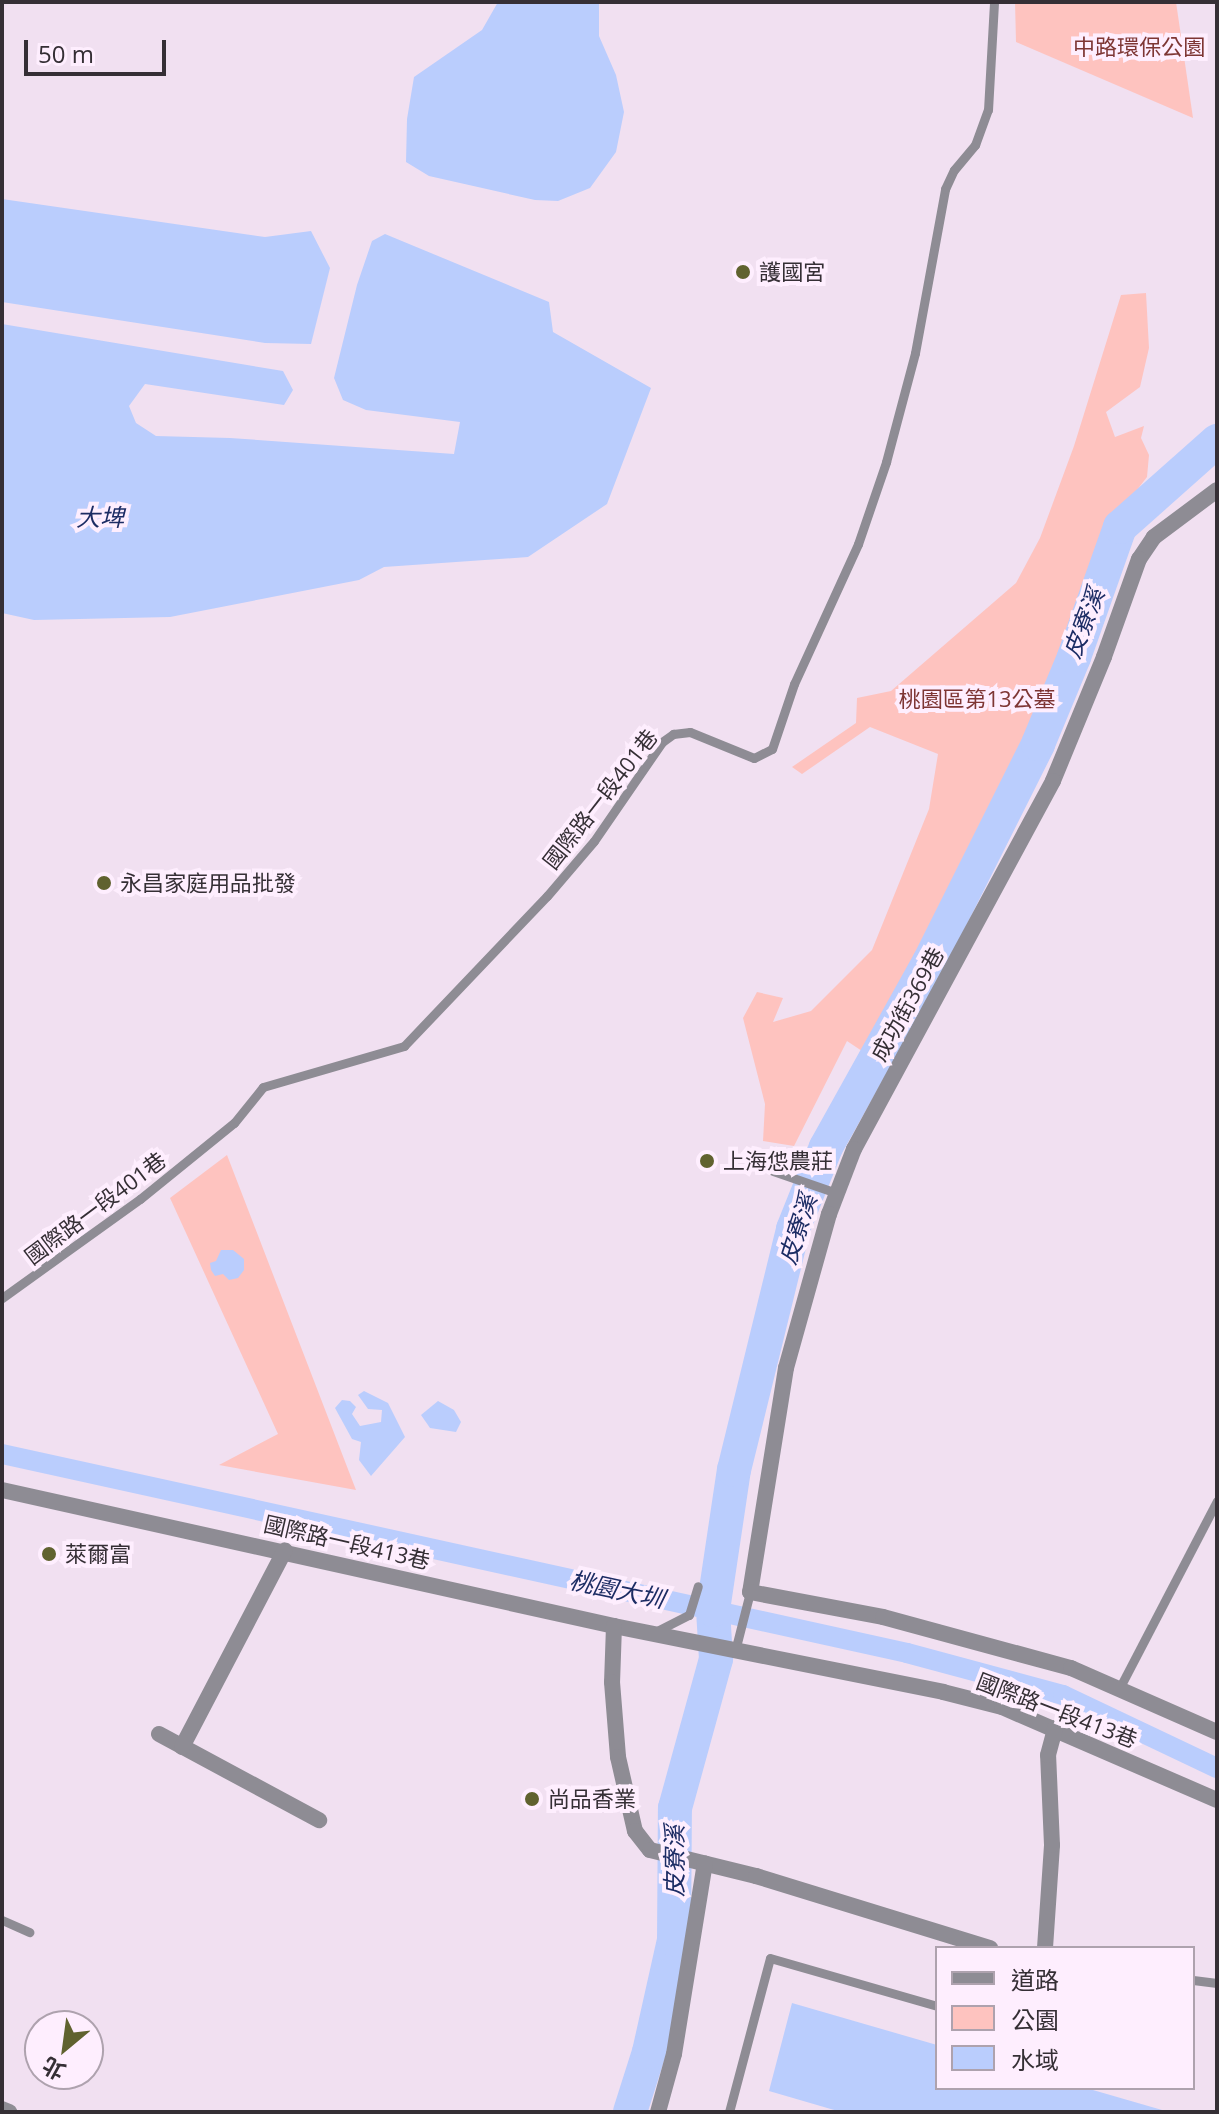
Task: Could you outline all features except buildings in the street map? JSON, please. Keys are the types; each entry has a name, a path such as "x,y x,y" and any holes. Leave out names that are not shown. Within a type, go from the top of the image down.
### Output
{"street":[{"name":"成功街369巷","path":"750,1592 786,1368 836,1192 854,1149 1053,781 1104,657 1139,559 1154,537 1217,490"},
{"name":"國際路一段413巷","path":"2,1490 285,1550 614,1626 943,1692 1002,1707 1217,1800"},
{"path":"182,1747 285,1550"},
{"path":"750,1592 883,1617 1071,1668 1217,1732"},
{"path":"614,1626 612,1682 618,1757 635,1831 650,1850 983,1946"},
{"path":"1045,1946 1052,1845 1048,1755 1055,1728"},
{"path":"159,1734 319,1820"},
{"path":"658,2112 674,2054 700,1862"},
{"path":"2,2109 9,2112"}],"lane":[{"name":"國際路一段401巷","path":"2,1298 140,1199 234,1123 263,1087 404,1046 547,896 594,841 662,742 673,734 690,732 754,758 772,749 794,684 858,544 886,462 915,353 945,189 954,170 975,145 988,110 994,2"},
{"path":"773,1171 836,1192"},
{"path":"1119,1689 1217,1501"},
{"path":"652,1634 689,1615 698,1586"},
{"path":"735,1651 750,1592"},
{"path":"2,1920 29,1932"},
{"path":"729,2112 770,1958 935,2005"},
{"path":"1195,1980 1217,1983"}],"green space":[{"name":"中路環保公園","path":"1015,2 1176,2 1193,118 1016,42"},
{"name":"桃園區第13公墓","path":"1146,293 1149,348 1140,387 1106,412 1115,437 1144,426 1141,438 1149,455 1147,477 1109,526 1029,744 886,1019 865,1053 847,1041 794,1146 763,1141 765,1104 743,1018 757,992 783,998 773,1022 811,1011 872,950 929,809 938,754 870,727 802,774 792,767 856,723 857,698 891,691 1016,583 1040,538 1074,446 1121,295"},
{"path":"227,1155 356,1490 219,1465 278,1434 170,1198"}],"water":[{"path":"498,2 599,2 599,36 616,75 624,112 616,152 590,188 558,201 535,200 429,176 406,162 407,119 414,77 482,30"},
{"path":"2,199 265,237 311,231 330,268 311,344 265,343 2,302"},
{"name":"大埤","path":"385,234 549,302 553,332 651,388 607,504 528,557 384,567 359,580 170,617 34,620 2,613 2,324 283,371 293,390 284,405 145,384 129,406 136,423 156,436 230,438 454,454 460,422 366,410 343,400 334,378 357,285 372,241"},
{"path":"221,1250 233,1250 244,1259 244,1270 238,1278 229,1280 223,1274 215,1276 211,1270 210,1263 216,1261"},
{"path":"364,1391 388,1403 405,1437 371,1476 359,1460 361,1442 352,1439 335,1408 342,1400 350,1401 356,1407 352,1414 360,1426 381,1422 382,1410 368,1409 358,1395"},
{"path":"438,1401 454,1410 461,1422 456,1432 430,1428 421,1415"},
{"path":"792,2003 935,2044 935,2090 1093,2090 1169,2112 841,2112 769,2091"}],"waterway":[{"name":"皮寮溪","path":"630,2112 649,2052 674,1940 675,1808 716,1659 713,1610 734,1470 793,1229 826,1147 929,962 1038,744 1074,657 1120,527 1217,441"},
{"name":"桃園大圳","path":"2,1454 907,1653 1063,1695 1217,1768"}],"place":[{"name":"護國宮","path":"743,272"},
{"name":"永昌家庭用品批發","path":"104,883"},
{"name":"上海怹農莊","path":"707,1161"},
{"name":"萊爾富","path":"49,1554"},
{"name":"尚品香業","path":"532,1799"}]}
